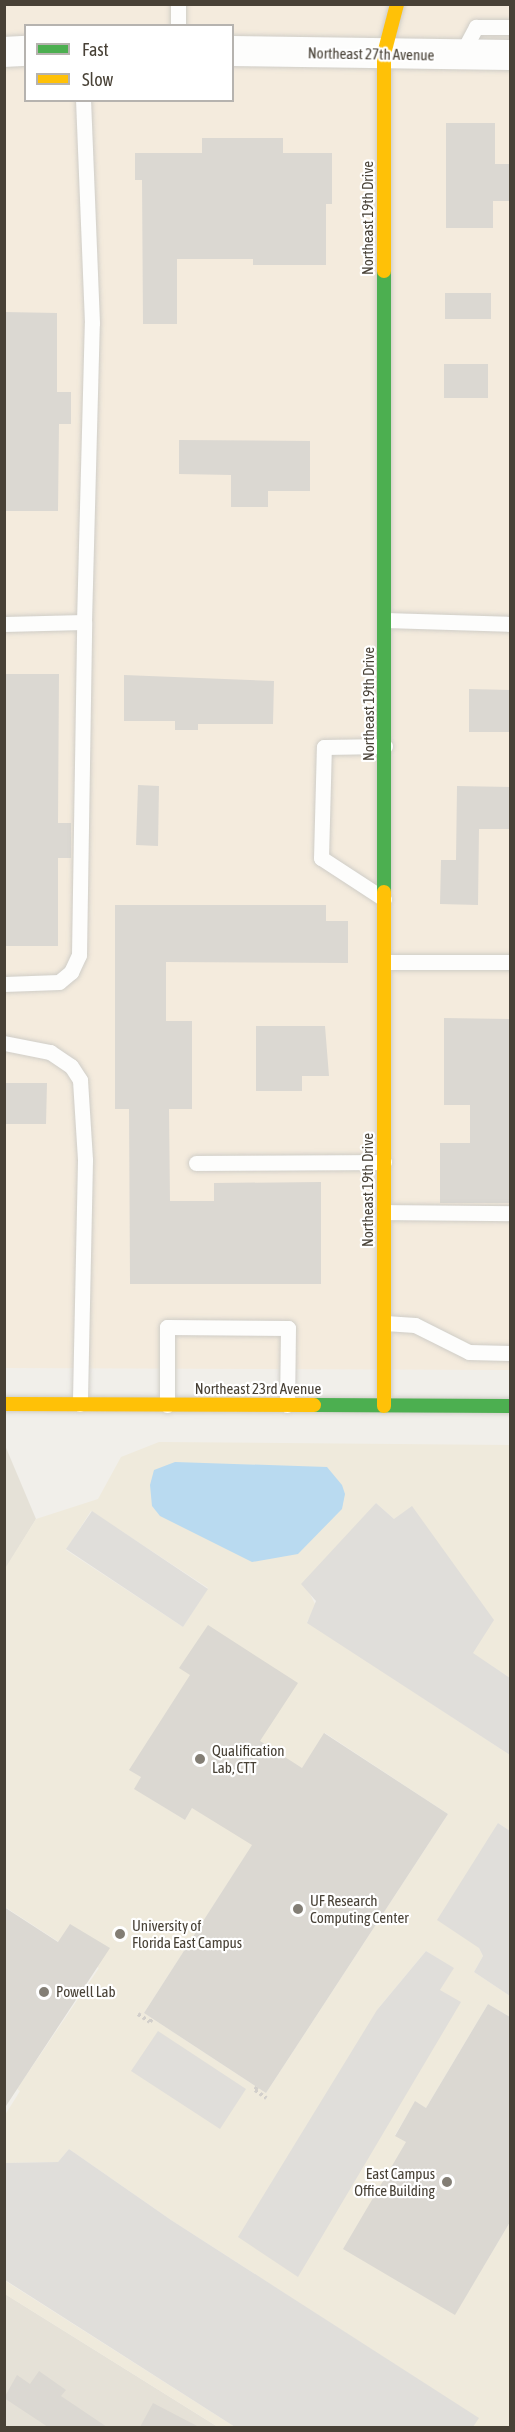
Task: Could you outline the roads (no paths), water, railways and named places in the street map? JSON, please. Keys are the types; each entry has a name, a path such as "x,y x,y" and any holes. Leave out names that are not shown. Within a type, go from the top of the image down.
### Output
{"street":[{"name":"Northeast 19th Drive","path":"384,1406 386,900 384,54 397,4"},
{"path":"4,52 24,51"},
{"name":"Northeast 27th Avenue","path":"234,51 510,55"},
{"name":"Northeast 23rd Avenue","path":"4,1404 510,1406"}],"lane":[{"path":"178,4 178,24"},
{"path":"461,55 476,27 510,27"},
{"path":"4,984 59,982 71,972 79,955 84,622 92,323 83,102"},
{"path":"385,620 510,624"},
{"path":"4,624 84,622"},
{"path":"385,746 324,747 321,858 386,900"},
{"path":"386,962 510,962"},
{"path":"4,1043 50,1052 70,1066 80,1080 85,1161 80,1404"},
{"path":"196,1163 384,1162"},
{"path":"384,1212 510,1213"},
{"path":"385,1323 415,1325 469,1352 510,1353"},
{"path":"167,1405 167,1327 288,1328 287,1405"}],"water":[{"path":"175,1462 327,1467 342,1485 345,1494 342,1509 298,1554 252,1562 160,1516 152,1506 150,1485 154,1470"}],"place":[{"name":"Qualification Lab, CTT","path":"200,1759"},
{"name":"UF Research Computing Center","path":"298,1909"},
{"name":"University of Florida East Campus","path":"120,1934"},
{"name":"Powell Lab","path":"44,1992"},
{"name":"East Campus Office Building","path":"447,2182"}]}
